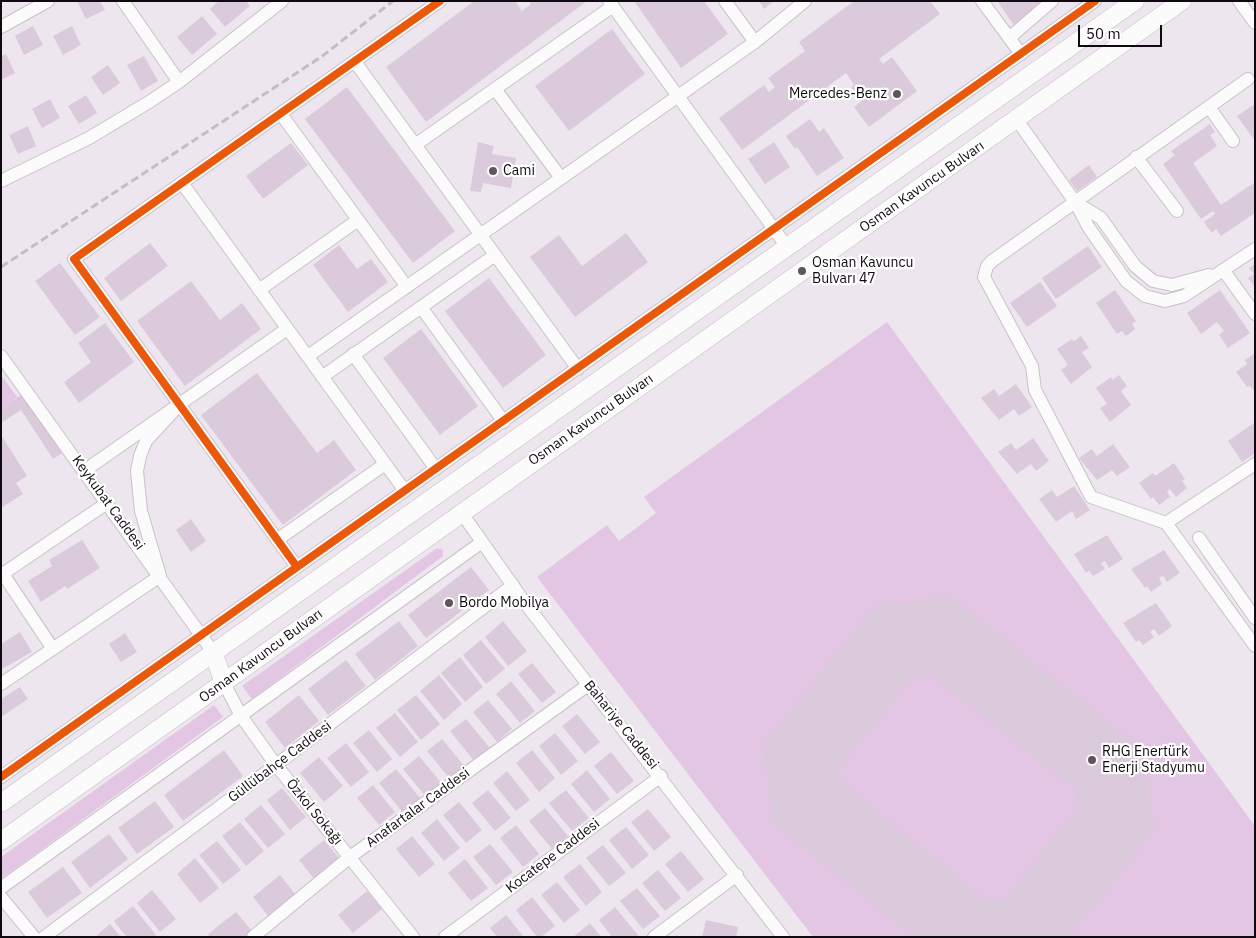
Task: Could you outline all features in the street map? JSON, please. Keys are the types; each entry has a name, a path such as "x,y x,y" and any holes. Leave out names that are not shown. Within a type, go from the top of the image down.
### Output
{"highway":[{"name":"Osman Kavuncu Bulvarı","path":"1,803 1135,1"},
{"name":"Osman Kavuncu Bulvarı","path":"1,841 1182,1"},
{"path":"212,652 224,683"}],"street":[{"path":"1,27 48,1"},
{"path":"123,1 179,82"},
{"path":"1,181 89,138 179,82 282,1"},
{"path":"297,567 74,259 440,1"},
{"path":"725,1 755,42"},
{"path":"308,356 755,42 805,1"},
{"path":"982,1 1021,54"},
{"path":"1009,38 1052,1"},
{"path":"1,777 775,230 1095,1"},
{"path":"1239,1 1254,19"},
{"path":"415,145 611,4 787,247"},
{"path":"355,62 578,369"},
{"path":"1248,80 1136,157 989,263 985,269 984,280 1032,366 1035,390 1091,497 1166,523 1255,646"},
{"path":"495,89 561,178"},
{"path":"1209,107 1233,141"},
{"path":"281,114 407,287"},
{"path":"1017,120 1075,202 1089,228 1126,281 1148,298 1158,301 1178,298 1224,271 1255,249"},
{"path":"1136,157 1177,211"},
{"path":"182,183 405,491"},
{"path":"1075,202 1101,218 1135,266 1156,283 1178,284 1224,271"},
{"path":"259,290 358,220"},
{"path":"322,377 495,255"},
{"path":"1224,271 1255,314"},
{"path":"421,308 504,422"},
{"path":"84,471 287,329"},
{"path":"353,354 436,469"},
{"name":"Keykubat Caddesi","path":"1,356 202,634 212,652"},
{"path":"1,684 160,576 141,511 137,471 146,441 180,404"},
{"path":"278,540 385,464"},
{"path":"1166,523 1255,464"},
{"path":"53,649 2,575 107,503"},
{"name":"Bahariye Caddesi","path":"461,512 588,685 661,776 784,937"},
{"path":"1199,538 1255,618"},
{"path":"1,888 482,542"},
{"name":"Güllübahçe Caddesi","path":"44,937 276,765 513,585"},
{"name":"Özkol Sokağı","path":"224,683 241,716 276,765 412,937"},
{"name":"Anafartalar Caddesi","path":"253,937 350,857 588,685"},
{"name":"Kocatepe Caddesi","path":"445,937 661,776"},
{"path":"654,937 737,875"},
{"path":"1,897 34,937"}],"shaded area":[{"path":"887,322 1255,826 1255,937 813,937 537,577 607,525 619,541 656,513 644,497"},
{"path":"1,375 17,397 1,407"},
{"path":"437,548 443,550 443,556 252,699 242,686"},
{"path":"214,705 223,717 1,879 1,857"}],"building":[{"path":"77,1 100,1 105,10 86,19"},
{"path":"219,1 246,1 250,6 225,27 210,9"},
{"path":"474,1 515,1 522,11 531,4 529,1 587,1 426,122 386,67"},
{"path":"634,1 704,1 728,34 681,68"},
{"path":"759,1 774,1 764,9"},
{"path":"854,1 930,1 940,14 879,59 883,64 892,57 917,91 869,127 854,107 861,101 851,87 854,85 846,73 742,150 719,118 764,85 769,92 775,87 768,78 805,51 799,42"},
{"path":"997,1 1047,1 1014,25"},
{"path":"202,16 217,34 192,55 177,37"},
{"path":"33,26 43,45 24,55 15,36"},
{"path":"72,26 81,45 63,55 53,36"},
{"path":"612,29 645,74 569,131 535,86"},
{"path":"6,54 15,73 1,80 1,56"},
{"path":"144,56 158,81 141,91 127,65"},
{"path":"108,65 120,83 103,95 91,77"},
{"path":"347,87 455,231 413,263 305,119"},
{"path":"86,95 97,113 79,124 68,106"},
{"path":"50,99 60,118 42,128 32,109"},
{"path":"1255,104 1255,141 1237,116"},
{"path":"810,119 819,132 824,128 844,158 817,176 797,147 795,149 786,136"},
{"path":"1210,124 1215,132 1210,135 1217,146 1193,163 1221,205 1255,182 1255,213 1221,236 1216,229 1212,233 1204,222 1215,214 1213,211 1201,219 1163,164 1175,155 1171,151"},
{"path":"28,126 36,146 18,154 9,135"},
{"name":"Cami","path":"478,142 494,146 492,154 516,158 511,188 483,183 481,192 470,191"},
{"path":"774,142 790,167 765,184 748,159"},
{"path":"291,143 308,165 263,199 246,176"},
{"path":"1089,165 1097,177 1077,191 1069,180"},
{"path":"626,233 648,262 575,317 530,257 559,235 582,266"},
{"path":"150,243 168,266 121,301 104,278"},
{"path":"339,245 357,269 371,259 388,282 348,312 313,265"},
{"path":"1088,246 1102,267 1056,299 1042,278"},
{"path":"60,263 100,317 75,335 35,281"},
{"path":"1255,264 1255,287 1248,278 1254,274 1249,268"},
{"path":"489,278 546,355 503,388 445,311"},
{"path":"191,281 220,320 242,303 261,329 185,386 137,321"},
{"path":"1040,282 1057,306 1027,327 1010,303"},
{"path":"1115,290 1136,321 1132,324 1135,329 1126,336 1122,331 1117,334 1096,303"},
{"path":"1220,290 1250,333 1228,348 1219,335 1224,331 1217,322 1201,334 1187,313"},
{"path":"105,323 134,362 79,403 64,382 91,362 78,343"},
{"path":"421,329 478,406 440,435 383,358"},
{"path":"1081,336 1089,348 1082,352 1092,367 1071,384 1061,370 1068,365 1057,349 1072,339 1074,341"},
{"path":"1255,353 1255,392 1250,386 1247,387 1236,372 1247,364 1245,360"},
{"path":"257,373 317,453 334,440 356,470 283,525 201,415"},
{"path":"1119,375 1127,386 1121,391 1131,405 1110,422 1100,408 1107,404 1096,388 1111,377 1112,380"},
{"path":"1016,384 1032,407 1019,416 1014,409 999,420 981,398 994,389 999,396"},
{"path":"26,392 64,452 53,459 21,410 1,423 1,407"},
{"path":"1255,422 1255,453 1242,462 1228,441"},
{"path":"1,435 27,476 16,483 23,494 1,508"},
{"path":"1033,438 1049,461 1036,471 1031,464 1017,474 998,452 1011,443 1016,450"},
{"path":"1113,444 1130,467 1117,476 1112,470 1097,480 1079,458 1092,449 1097,456"},
{"path":"1174,463 1185,479 1182,481 1187,488 1176,497 1170,489 1167,492 1170,497 1159,505 1153,497 1151,499 1139,483 1153,473 1155,476"},
{"path":"1074,486 1090,510 1076,519 1072,511 1056,522 1039,499 1052,490 1057,497"},
{"path":"191,519 206,541 191,552 176,530"},
{"path":"1107,535 1123,559 1109,568 1105,561 1101,563 1105,569 1093,576 1089,571 1086,573 1074,554"},
{"path":"82,540 100,568 67,589 65,586 41,602 28,581 52,566 49,560"},
{"path":"1164,550 1180,573 1167,582 1163,576 1159,578 1162,584 1151,592 1147,586 1145,588 1131,569"},
{"name":"Bordo Mobilya","path":"471,567 489,590 426,638 408,615"},
{"name":"RHG Enertürk Enerji Stadyumu","path":"950,596 1145,752 1154,830 1068,937 915,937 773,822 763,746 874,607","holes":["929,673 1076,790 1078,808 1005,899 987,901 842,784 839,768 913,675"]},
{"path":"1156,603 1172,626 1159,636 1154,629 1150,632 1154,637 1143,645 1139,640 1136,642 1123,623"},
{"path":"399,621 418,646 375,680 355,654"},
{"path":"503,621 527,651 508,666 485,637"},
{"path":"20,632 32,652 2,669 1,644"},
{"path":"125,633 137,652 121,662 109,644"},
{"path":"481,640 505,669 486,684 463,655"},
{"path":"460,657 483,687 465,702 441,673"},
{"path":"346,660 366,686 328,715 308,689"},
{"path":"532,663 556,692 542,703 518,674"},
{"path":"439,675 462,704 444,720 420,691"},
{"path":"511,681 535,711 520,723 496,694"},
{"path":"20,687 28,699 1,717 1,699"},
{"path":"299,695 319,721 285,748 265,722"},
{"path":"416,695 440,724 421,740 397,710"},
{"path":"488,700 512,729 497,742 473,712"},
{"path":"395,713 418,742 400,757 376,728"},
{"path":"577,714 600,742 585,754 562,726"},
{"path":"466,719 490,748 474,761 450,731"},
{"path":"369,730 392,759 377,772 353,743"},
{"path":"555,733 578,761 561,775 539,746"},
{"path":"442,739 466,768 451,780 427,751"},
{"path":"346,743 369,772 351,787 327,758"},
{"path":"224,750 243,776 183,821 164,795"},
{"path":"532,750 555,778 539,792 516,763"},
{"path":"611,752 634,781 617,794 594,766"},
{"path":"419,756 443,785 427,798 403,769"},
{"path":"319,757 343,786 324,802 300,773"},
{"path":"396,769 420,798 403,813 379,783"},
{"path":"587,770 610,799 594,812 571,784"},
{"path":"507,771 530,800 516,811 493,783"},
{"path":"373,785 395,812 379,825 357,798"},
{"path":"282,788 306,817 290,830 267,800"},
{"path":"488,790 511,818 495,831 472,803"},
{"path":"566,790 589,818 572,831 549,803"},
{"path":"155,801 174,827 137,854 118,828"},
{"path":"459,802 482,830 466,843 443,815"},
{"path":"261,805 285,834 268,848 244,819"},
{"path":"545,808 568,836 552,849 529,821"},
{"path":"648,809 671,837 654,851 631,822"},
{"path":"437,819 460,848 444,861 421,833"},
{"path":"240,822 264,851 246,866 222,836"},
{"path":"516,825 539,854 523,867 500,838"},
{"path":"626,827 649,855 632,869 609,840"},
{"path":"109,834 128,859 90,888 71,862"},
{"path":"412,836 435,864 419,877 396,849"},
{"path":"324,840 340,859 315,880 299,860"},
{"path":"217,841 241,870 223,884 199,855"},
{"path":"490,844 513,872 496,885 473,857"},
{"path":"603,845 626,873 609,886 586,858"},
{"path":"681,851 704,879 688,892 665,864"},
{"path":"195,858 219,888 200,903 177,874"},
{"path":"465,859 488,888 471,901 448,873"},
{"path":"580,864 602,892 586,906 563,877"},
{"path":"63,867 82,893 47,918 28,892"},
{"path":"658,870 681,898 665,911 642,883"},
{"path":"280,875 296,895 269,917 253,897"},
{"path":"557,882 580,910 564,923 541,895"},
{"path":"637,888 660,916 643,929 620,901"},
{"path":"152,890 176,919 160,932 137,903"},
{"path":"367,891 382,909 353,933 338,915"},
{"path":"532,897 555,926 541,937 537,937 516,910"},
{"path":"133,906 156,935 154,937 127,937 114,921"},
{"path":"615,907 638,935 636,937 612,937 599,920"},
{"path":"236,912 252,931 245,937 210,937 208,934"},
{"path":"506,915 524,937 497,937 490,928"},
{"path":"706,920 738,927 736,937 702,937"},
{"path":"590,923 601,937 573,937"},
{"path":"110,924 121,937 95,937"}],"railway":[{"path":"1,267 321,57 393,1"}],"cycle path":[{"path":"297,567 74,259 440,1"},
{"path":"1,777 1095,1"}],"place":[{"name":"Mercedes-Benz","path":"897,94"},
{"name":"Cami","path":"493,171"},
{"name":"Osman Kavuncu Bulvarı 47","path":"802,271"},
{"name":"Bordo Mobilya","path":"449,603"},
{"name":"RHG Enertürk Enerji Stadyumu","path":"1092,760"}]}
